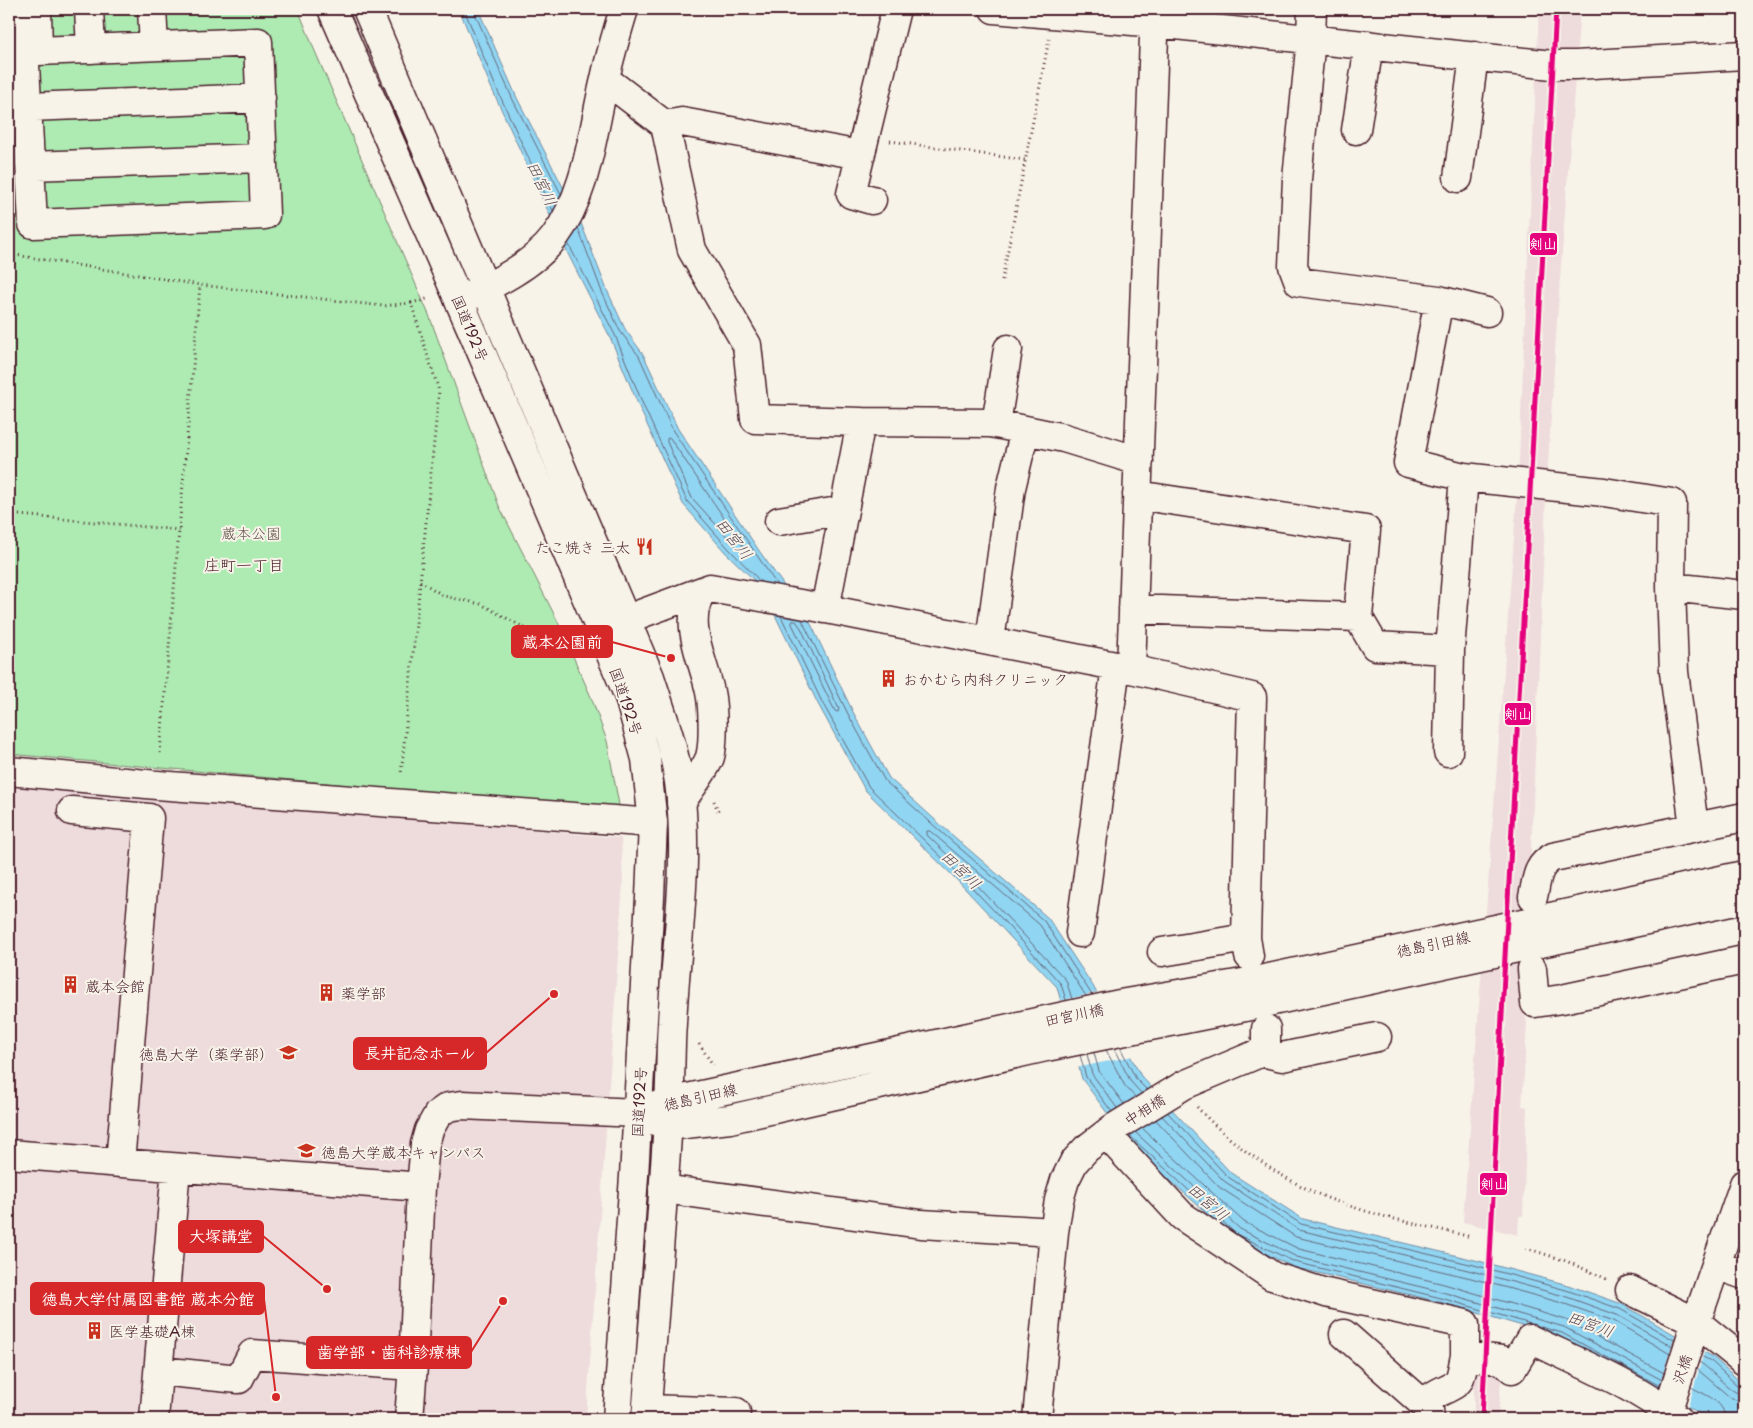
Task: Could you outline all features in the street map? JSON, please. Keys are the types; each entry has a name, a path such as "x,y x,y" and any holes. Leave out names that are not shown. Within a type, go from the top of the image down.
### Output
{"main road":[{"path":"14,9 17,33 25,64 33,224 265,215 258,42 38,51 37,9"},
{"path":"90,9 91,49"},
{"path":"152,9 154,46"},
{"name":"国道192号","path":"332,9 459,300 589,632 629,697 646,759 653,823 650,906 617,1419"},
{"name":"国道192号","path":"368,9 650,677 668,732 679,781 684,833 668,1114 647,1414"},
{"path":"459,300 485,288 531,261 554,238 574,203 586,170 605,79 624,9"},
{"path":"872,200 851,194 896,9"},
{"path":"994,9 1054,14 1155,16 1311,39 1553,65 1744,55"},
{"path":"1312,9 1311,39 1297,179 1293,266 1299,282 1440,300 1487,312"},
{"path":"1080,933 1133,609 1155,16"},
{"path":"1356,130 1369,45"},
{"path":"1458,178 1474,56"},
{"path":"605,79 665,125 692,250 747,345 755,419 996,424 1064,438 1139,461"},
{"path":"28,107 261,98"},
{"path":"665,125 682,122 862,146"},
{"path":"30,166 263,158"},
{"path":"1440,300 1408,463 1464,477 1604,492 1672,503 1671,587 1674,672 1694,827"},
{"path":"996,424 1008,349"},
{"path":"816,607 844,510 861,422"},
{"path":"990,641 1011,488 1025,430"},
{"path":"1448,752 1450,650 1464,477"},
{"path":"1137,495 1366,530 1358,617 1375,646 1450,650"},
{"path":"779,521 844,510"},
{"path":"1671,587 1744,595"},
{"path":"589,632 627,620 710,588 1124,667 1252,697 1248,947 1162,952"},
{"path":"681,802 710,758 710,693 694,634 694,615 701,592"},
{"path":"1133,609 1358,617"},
{"path":"9,771 156,785 653,823"},
{"path":"72,811 149,818 120,1163"},
{"path":"1533,897 1540,867 1545,861 1553,857 1744,817"},
{"name":"徳島引田線","path":"1120,1004 1260,980 1744,875"},
{"name":"田宮川橋","path":"1046,1047 1254,1005 1744,899"},
{"path":"1532,969 1535,1003 1562,999 1744,960"},
{"name":"田宮川橋","path":"1027,1024 1120,1004"},
{"name":"徳島引田線","path":"668,1114 1027,1024"},
{"name":"中相橋","path":"1037,1419 1054,1232 1059,1200 1074,1162 1086,1149 1109,1132 1178,1088 1264,1041 1282,1057 1377,1037"},
{"name":"徳島引田線","path":"421,1187 425,1144 429,1130 438,1114 448,1107 462,1105 668,1114 730,1119 1046,1047"},
{"path":"1109,1132 1182,1216 1272,1276 1326,1293 1465,1324 1466,1356 1459,1380 1455,1385 1433,1394 1428,1400 1429,1414"},
{"path":"9,1154 421,1187 409,1419"},
{"path":"154,1419 176,1168"},
{"name":"沢橋","path":"1670,1414 1694,1327 1744,1184"},
{"path":"663,1189 921,1224 1054,1232"},
{"path":"1716,1265 1744,1275"},
{"path":"1630,1290 1694,1327 1744,1361"},
{"path":"1344,1334 1429,1414"},
{"path":"1466,1356 1502,1360 1512,1369 1530,1339 1605,1375 1670,1414"},
{"path":"159,1371 239,1379 252,1354 413,1366"},
{"path":"647,1414 736,1412"}],"path":[{"path":"1002,280 1054,14"},
{"path":"862,146 1025,160"},
{"path":"9,254 200,285 383,306 411,303 430,298"},
{"path":"160,753 200,285"},
{"path":"401,776 439,391 411,303"},
{"path":"9,514 179,530"},
{"path":"420,581 444,596 481,604 534,633 559,644 589,632"},
{"path":"713,799 718,811"},
{"path":"1178,1088 1206,1117 1256,1159 1305,1188 1352,1207 1471,1237"},
{"path":"1526,1248 1566,1260 1630,1290"}],"shaded area":[{"path":"1539,9 1580,9 1546,496 1524,1015 1527,1022 1522,1106 1527,1107 1523,1216 1519,1216 1518,1235 1463,1222 1518,483"},
{"name":"徳島大学蔵本キャンパス","path":"9,781 621,838 623,882 586,1419 9,1419"},
{"path":"1474,1368 1502,1368 1498,1419 1474,1419"}],"green space":[{"name":"蔵本公園","path":"9,9 298,9 429,315 499,506 557,620 591,697 607,741 620,810 9,754"},
{"path":"9,805 16,805 9,892"}],"water":[{"name":"田宮川","path":"459,9 478,9 517,98 579,218 607,290 625,329 643,354 678,429 760,552 810,622 853,712 889,778 1048,918 1093,986 1141,1076 1231,1173 1303,1219 1475,1260 1568,1285 1622,1304 1713,1357 1744,1385 1744,1419 1710,1419 1560,1337 1440,1302 1293,1267 1234,1238 1130,1144 1082,1079 1057,987 954,877 865,790 818,704 774,613 754,580 725,552 683,504 610,337 566,250 491,87"}],"pier":[{"path":"1099,992 1133,1056 1076,1068 1058,1001"},
{"path":"1676,1332 1705,1349 1687,1410 1657,1393"}],"transit line":[{"name":"剣山","path":"1482,1419 1556,9"}],"place":[{"name":"たこ焼き 三太","path":"644,546"},
{"name":"蔵本公園前","path":"671,658"},
{"name":"おかむら内科クリニック","path":"889,678"},
{"name":"蔵本会館","path":"71,985"},
{"name":"薬学部","path":"327,992"},
{"name":"長井記念ホール","path":"554,994"},
{"name":"徳島大学（薬学部）","path":"288,1053"},
{"name":"徳島大学蔵本キャンパス","path":"307,1151"},
{"name":"大塚講堂","path":"327,1289"},
{"name":"歯学部・歯科診療棟","path":"503,1301"},
{"name":"医学基礎A棟","path":"95,1330"},
{"name":"徳島大学付属図書館 蔵本分館","path":"276,1397"}],"district":[{"name":"庄町一丁目","path":"244,564"}]}
